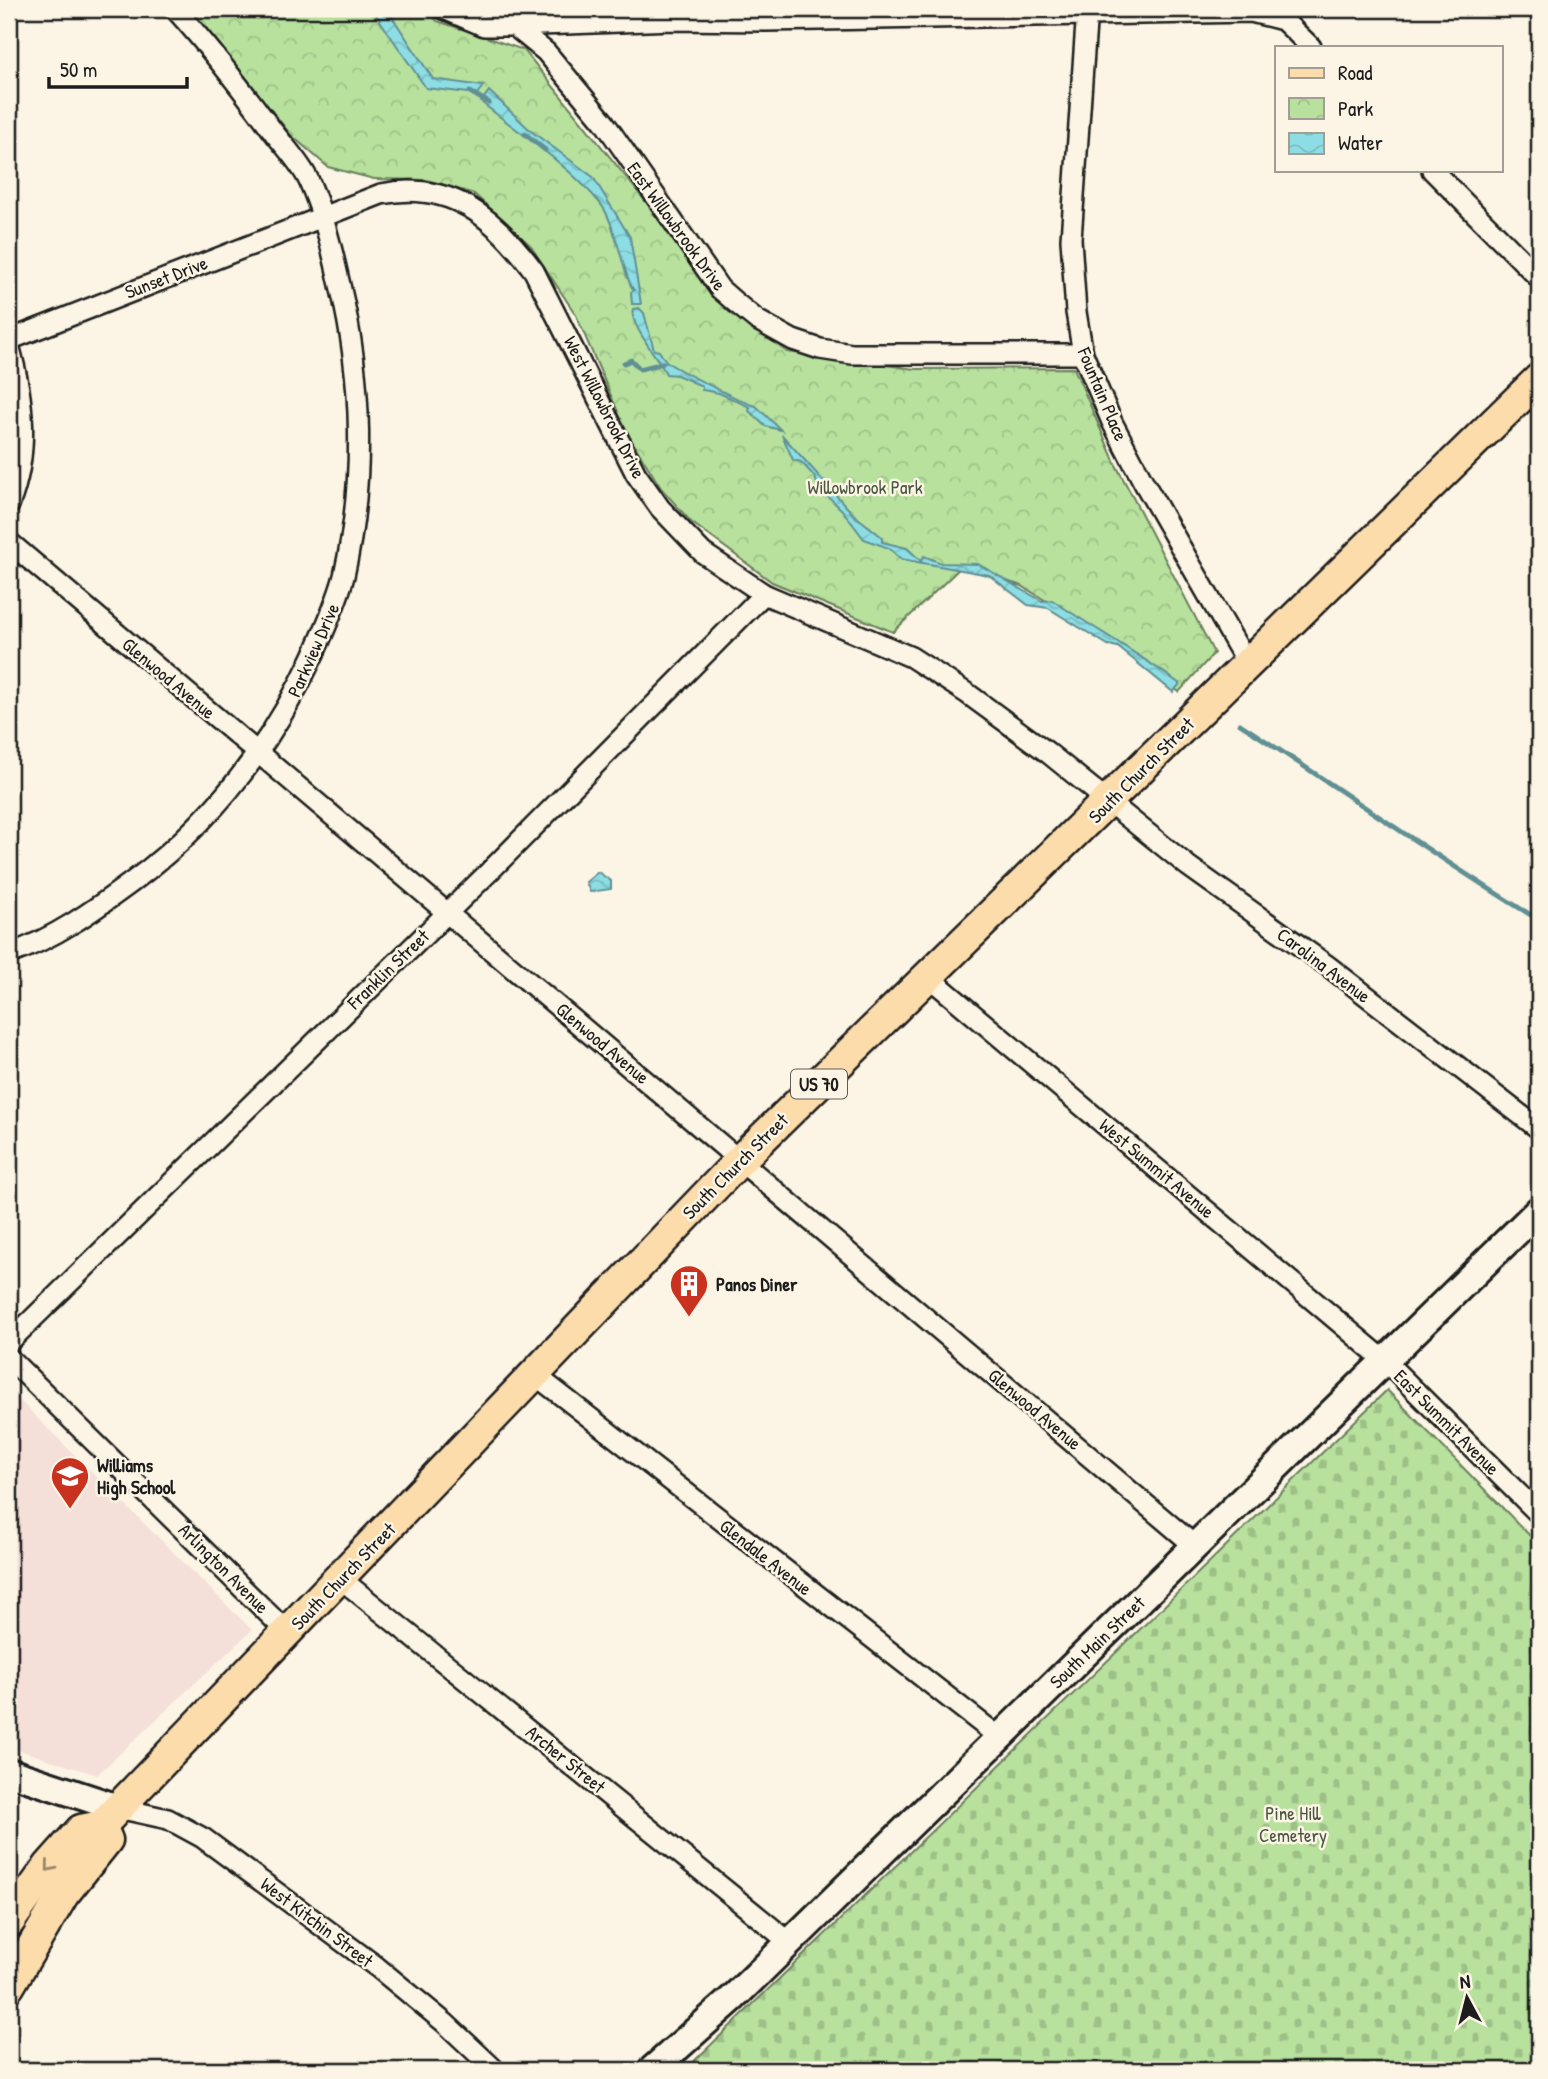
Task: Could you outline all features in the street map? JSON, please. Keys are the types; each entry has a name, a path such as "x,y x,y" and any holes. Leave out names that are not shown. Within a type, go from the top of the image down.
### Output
{"main road":[{"name":"South Church Street","path":"9,1922 49,1867 81,1830 109,1817 341,1579 741,1159 930,978 1539,379"},
{"path":"9,1986 63,1895 107,1840 109,1817"}],"street":[{"path":"175,9 215,54 307,177 324,218"},
{"path":"444,9 484,26 512,18 1251,12 1283,20 1310,46"},
{"name":"Fountain Place","path":"1087,12 1071,239 1076,312 1083,354 1107,412 1144,483 1248,665"},
{"name":"East Willowbrook Drive","path":"512,18 546,52 604,122 720,289 757,320 793,340 820,349 852,354 1083,354"},
{"path":"1434,172 1539,278"},
{"name":"West Willowbrook Drive","path":"324,218 382,194 406,189 463,201 513,242 534,271 560,317 608,422 652,496 703,553 764,594 931,669 1010,724 1109,802"},
{"name":"Sunset Drive","path":"9,340 324,218"},
{"name":"Parkview Drive","path":"9,954 36,945 87,914 170,854 205,821 258,754 300,684 325,629 343,578 354,519 358,447 357,384 347,313 324,218"},
{"path":"9,345 21,388 24,438 16,487 9,505"},
{"name":"Glenwood Avenue","path":"9,542 1195,1546"},
{"name":"Franklin Street","path":"9,1342 764,594"},
{"name":"Carolina Avenue","path":"1109,802 1188,866 1328,967 1539,1129"},
{"name":"West Summit Avenue","path":"930,978 1384,1360"},
{"name":"South Main Street","path":"656,2068 734,1997 788,1941 1539,1210"},
{"name":"Arlington Avenue","path":"9,1358 288,1633"},
{"name":"East Summit Avenue","path":"1384,1360 1539,1514"},
{"name":"Glendale Avenue","path":"534,1374 999,1737"},
{"name":"Archer Street","path":"341,1579 788,1941"},
{"path":"9,1772 109,1817"},
{"name":"West Kitchin Street","path":"109,1817 168,1819 203,1838 377,1967 445,2022 495,2070"}],"shaded area":[{"name":"Williams High School","path":"9,1390 252,1630 97,1775 9,1747"}],"green space":[{"name":"Willowbrook Park","path":"191,9 425,9 437,21 524,50 659,218 711,296 787,352 915,369 1074,368 1116,465 1214,653 1179,692 1107,639 1022,586 961,567 893,632 772,582 691,522 661,488 627,433 576,315 530,245 474,194 427,180 374,179 328,167 291,135"},
{"name":"Pine Hill Cemetery","path":"1387,1390 1539,1545 1539,2070 685,2070"}],"water":[{"path":"372,9 387,9 433,79 483,86 477,94 426,88"},
{"path":"489,91 531,131 593,177 630,237 641,304 632,304 631,292 634,290 611,224 600,203 558,162 481,102"},
{"path":"639,308 644,313 654,350 659,351 676,368 756,406 781,430 765,426 749,411 750,407 719,393 702,390 702,386 677,375 666,374 635,323 633,309"},
{"path":"782,435 853,514 882,537 882,542 907,548 921,561 924,556 941,563 978,564 1042,601 1052,600 1180,684 1173,692 1118,647 1108,645 1048,608 1028,605 989,575 901,559 889,548 864,539 842,510 818,487 815,477 801,462 793,460"},
{"path":"598,872 611,881 611,889 590,892 586,882"}],"waterway":[{"path":"470,92 489,103"},
{"path":"525,134 545,150"},
{"path":"624,363 631,360 640,369 663,363"},
{"path":"1240,724 1539,920"}],"place":[{"name":"Panos Diner","path":"689,1318"},
{"name":"Williams High School","path":"70,1510"}]}
